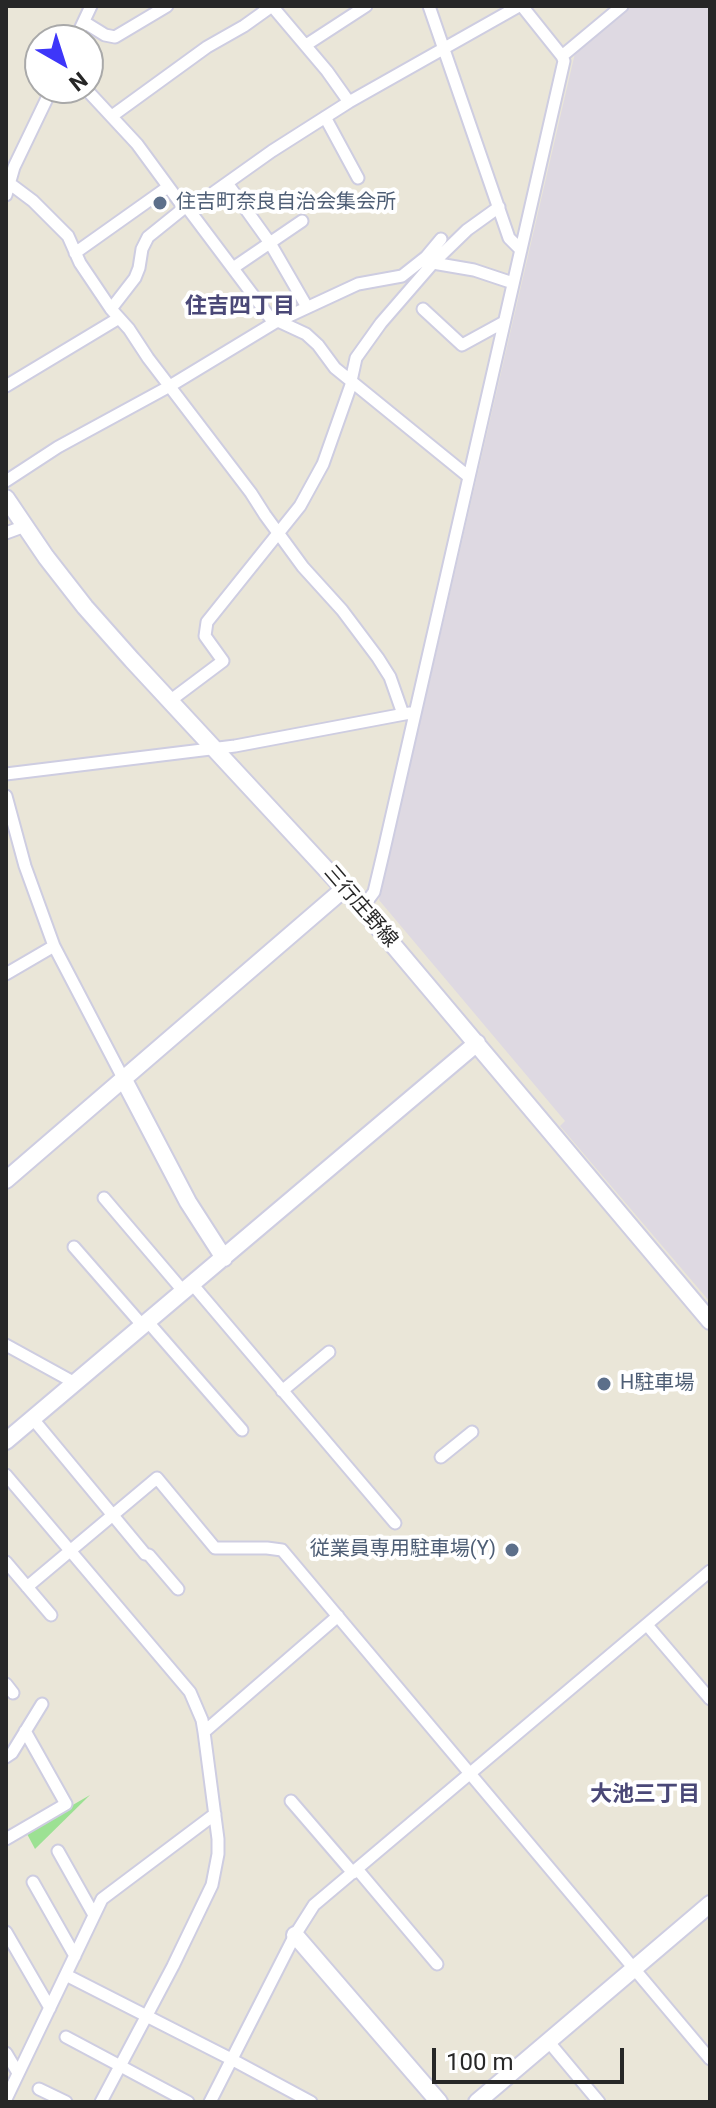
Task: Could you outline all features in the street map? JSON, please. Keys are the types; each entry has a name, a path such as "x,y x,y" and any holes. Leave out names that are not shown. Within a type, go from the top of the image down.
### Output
{"street":[{"path":"91,6 84,22 105,35 115,37 167,6"},
{"path":"112,116 207,47 272,6 349,102"},
{"path":"306,45 366,6"},
{"path":"429,6 509,238 521,250"},
{"path":"6,386 115,313 135,278 148,237 349,102 520,6 562,56 564,61 469,477 409,713 374,892 362,908"},
{"path":"562,56 622,6"},
{"path":"44,104 14,167 8,189 33,201 68,236 80,263 115,313 303,567 342,610 378,658 409,713"},
{"path":"100,104 137,144 276,322 306,334 335,368 469,477"},
{"path":"325,117 358,178"},
{"path":"6,154 14,167"},
{"path":"227,183 270,243 307,307"},
{"path":"75,253 168,187"},
{"path":"6,481 58,447 170,386 276,322 358,284 402,276 429,260 499,207"},
{"path":"233,268 302,221"},
{"path":"171,700 223,661 205,636 207,622 300,506 323,464 356,358 429,260 441,239"},
{"path":"429,260 513,283"},
{"path":"423,309 462,345 504,322"},
{"name":"三行庄野線","path":"6,498 85,607 345,888 710,1321"},
{"path":"6,533 25,526"},
{"path":"6,774 235,746 409,713"},
{"path":"6,796 25,866 54,946 188,1202 224,1258"},
{"path":"6,1180 345,888"},
{"path":"6,974 54,946"},
{"path":"6,1441 477,1043"},
{"path":"104,1198 282,1391 395,1523"},
{"path":"74,1247 242,1430"},
{"path":"6,1345 75,1383"},
{"path":"282,1391 329,1352"},
{"path":"33,1419 178,1589"},
{"path":"441,1457 472,1432"},
{"path":"6,1475 190,1692 204,1732 218,1854 212,1885 197,1920 101,2102"},
{"path":"27,1587 157,1478 215,1548 282,1550 710,2059"},
{"path":"6,1562 51,1615"},
{"path":"210,2102 295,1935 314,1905 710,1571"},
{"path":"204,1732 338,1616"},
{"path":"647,1625 710,1699"},
{"path":"6,1757 12,1753 42,1704"},
{"path":"6,1839 66,1804 25,1731"},
{"path":"291,1801 437,1964"},
{"path":"6,2099 102,1899 215,1814"},
{"path":"58,1851 94,1915"},
{"path":"33,1882 75,1956"},
{"path":"477,2102 710,1904"},
{"path":"6,1932 50,2008"},
{"path":"295,1935 439,2102"},
{"path":"66,1975 311,2102"},
{"path":"66,2037 188,2102"},
{"path":"548,2041 599,2102"},
{"path":"6,2053 18,2073"},
{"path":"39,2089 66,2102"}],"shaded area":[{"path":"631,6 710,6 710,1302 560,1126 565,1121 379,900 575,53"}],"green space":[{"path":"90,1795 35,1849 26,1832"}],"place":[{"name":"住吉町奈良自治会集会所","path":"160,203"},
{"name":"H駐車場","path":"604,1384"},
{"name":"従業員専用駐車場(Y)","path":"512,1550"}],"district":[{"name":"住吉四丁目","path":"240,307"},
{"name":"大池三丁目","path":"645,1795"}]}
